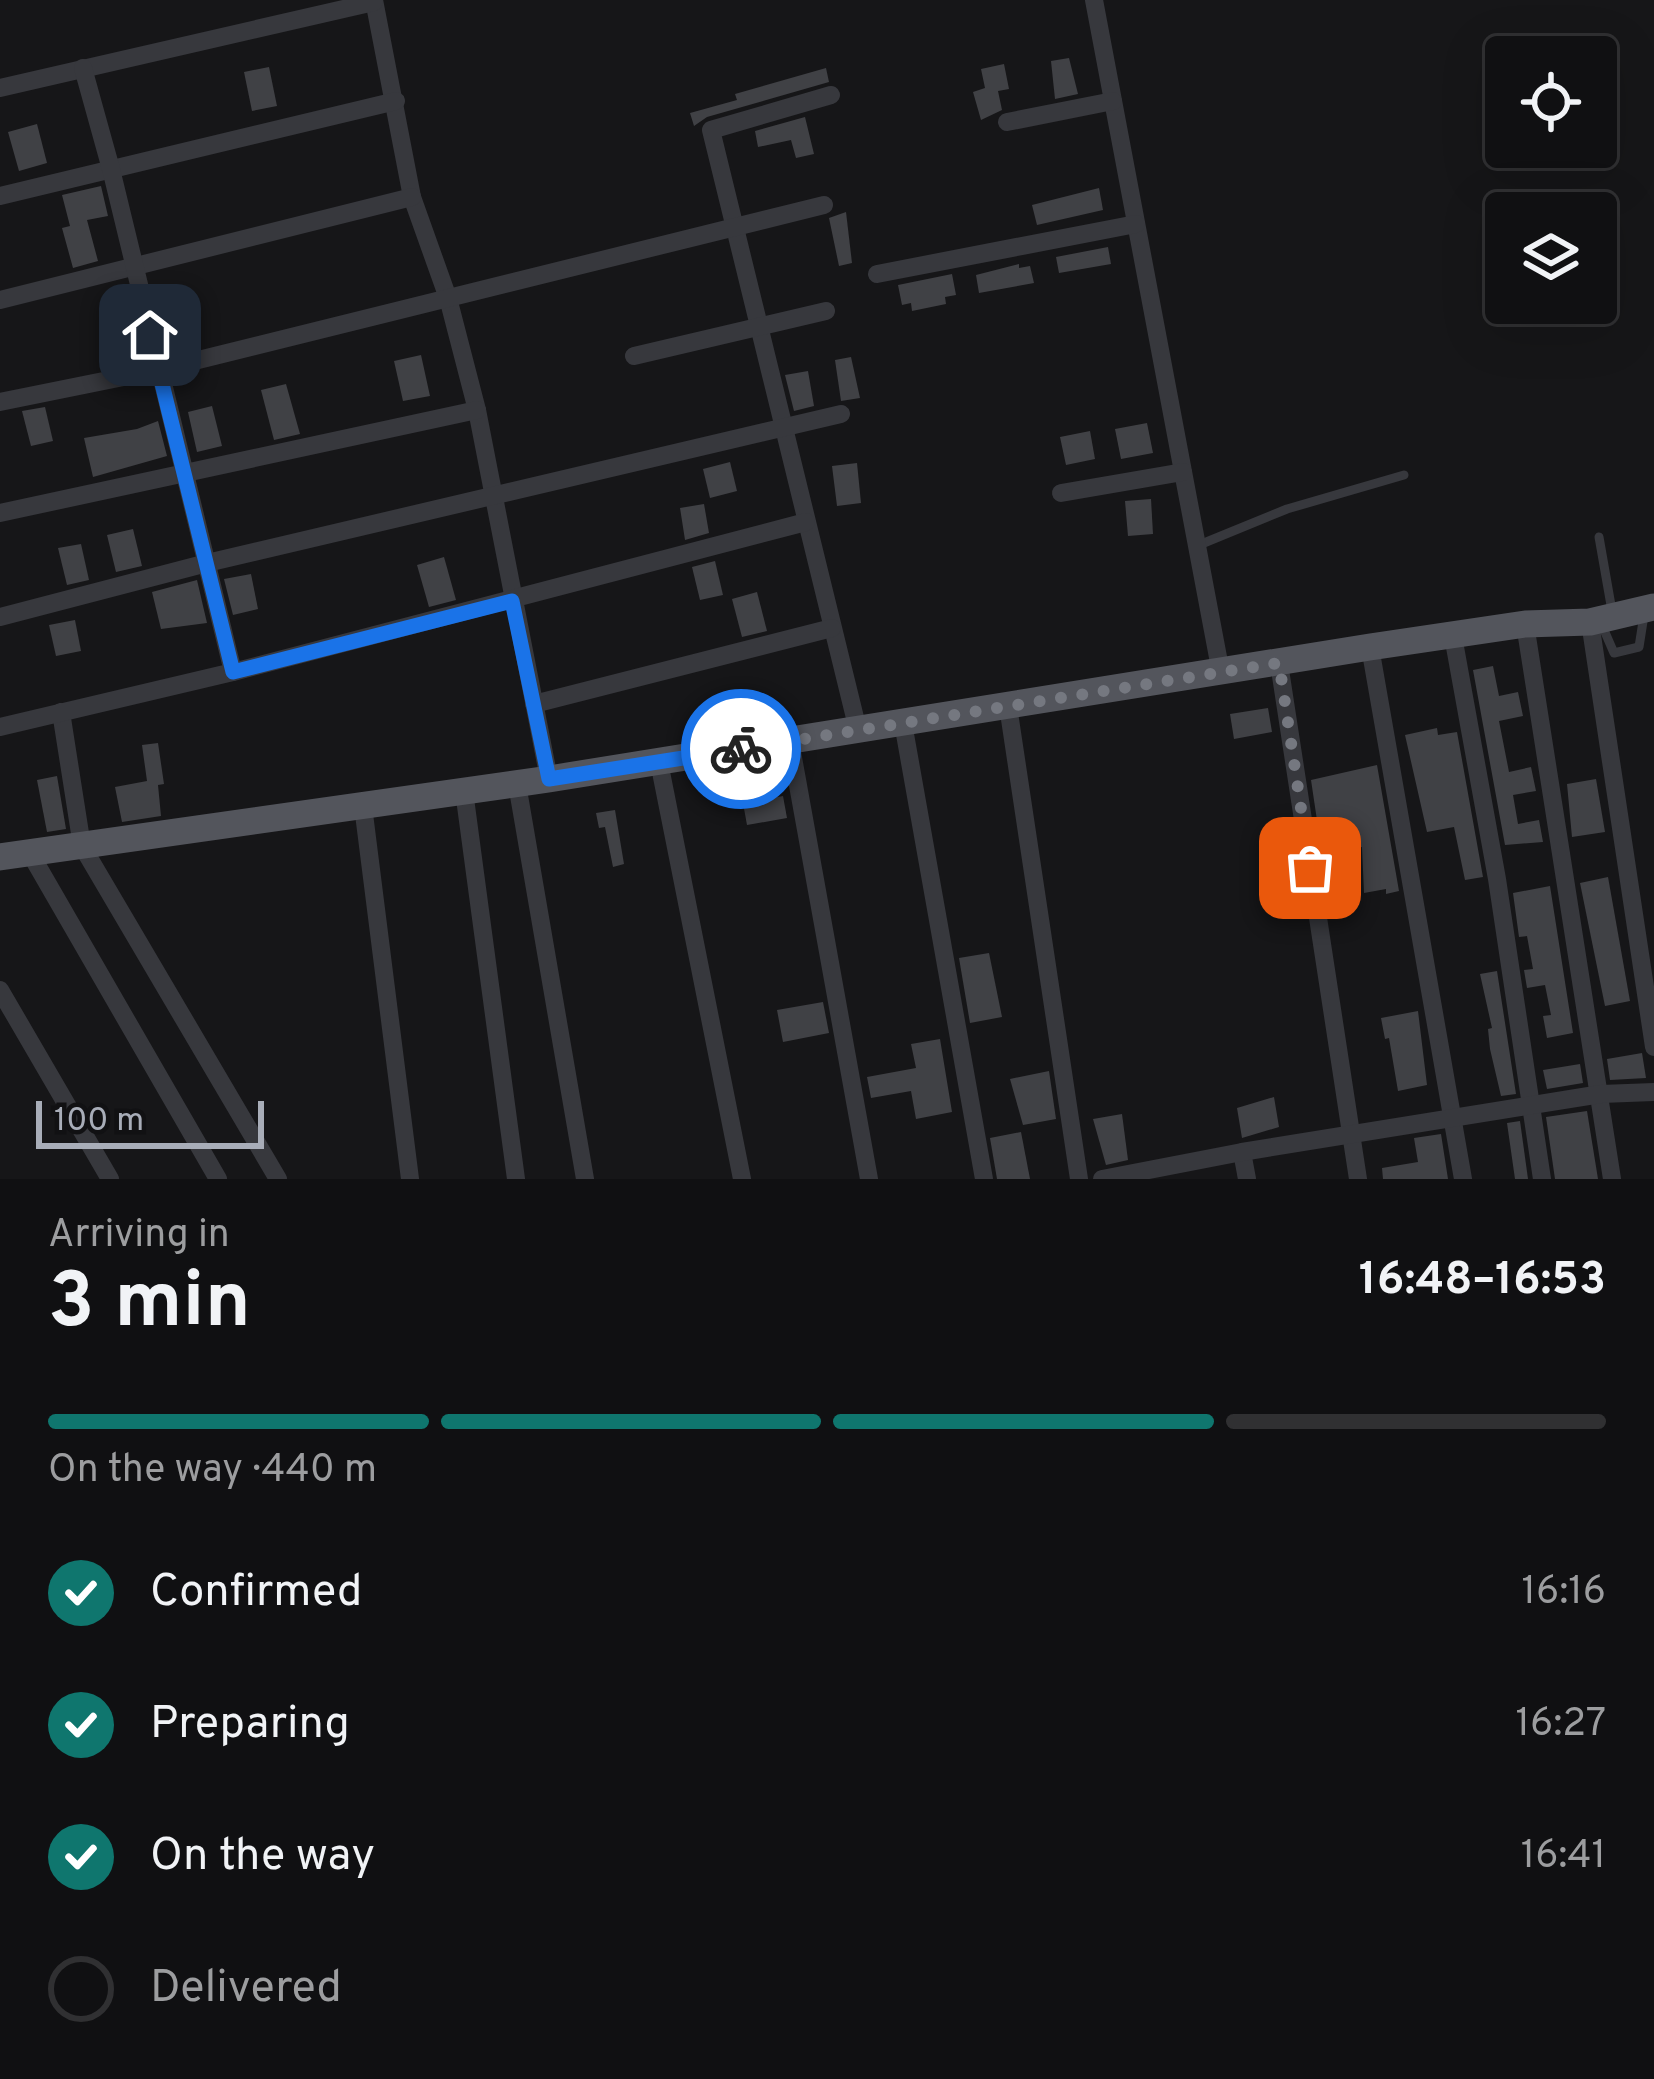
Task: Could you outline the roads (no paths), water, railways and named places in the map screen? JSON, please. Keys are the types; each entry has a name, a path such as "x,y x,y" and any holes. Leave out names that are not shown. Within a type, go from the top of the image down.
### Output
{"main road":[{"path":"0,857 517,784 1370,647 1649,609"}],"street":[{"path":"1094,0 1221,673"},
{"path":"0,88 374,1 412,197 448,298 477,410 549,779"},
{"path":"83,68 233,672"},
{"path":"832,95 711,130 858,730"},
{"path":"0,196 396,101"},
{"path":"1007,122 1113,101"},
{"path":"0,300 412,197"},
{"path":"0,402 158,370 824,206"},
{"path":"877,274 1136,224"},
{"path":"634,356 826,310"},
{"path":"0,513 477,410"},
{"path":"0,617 207,563 841,414"},
{"path":"1061,493 1183,472"},
{"path":"0,727 233,672 806,522"},
{"path":"1601,619 1654,1048"},
{"path":"1525,624 1612,1179"},
{"path":"533,704 832,628"},
{"path":"1454,636 1542,1179"},
{"path":"1370,647 1463,1179"},
{"path":"1279,663 1358,1179"},
{"path":"1008,706 1079,1179"},
{"path":"61,712 82,846 278,1179"},
{"path":"903,723 984,1179"},
{"path":"790,741 869,1179"},
{"path":"659,762 742,1179"},
{"path":"517,784 585,1179"},
{"path":"464,791 516,1179"},
{"path":"363,806 410,1179"},
{"path":"30,853 218,1179"},
{"path":"0,990 110,1179"},
{"path":"1102,1179 1601,1094 1654,1092"},
{"path":"1242,1152 1246,1179"}],"lane":[{"path":"1197,546 1287,509 1404,476"},
{"path":"1599,537 1601,619"}]}
